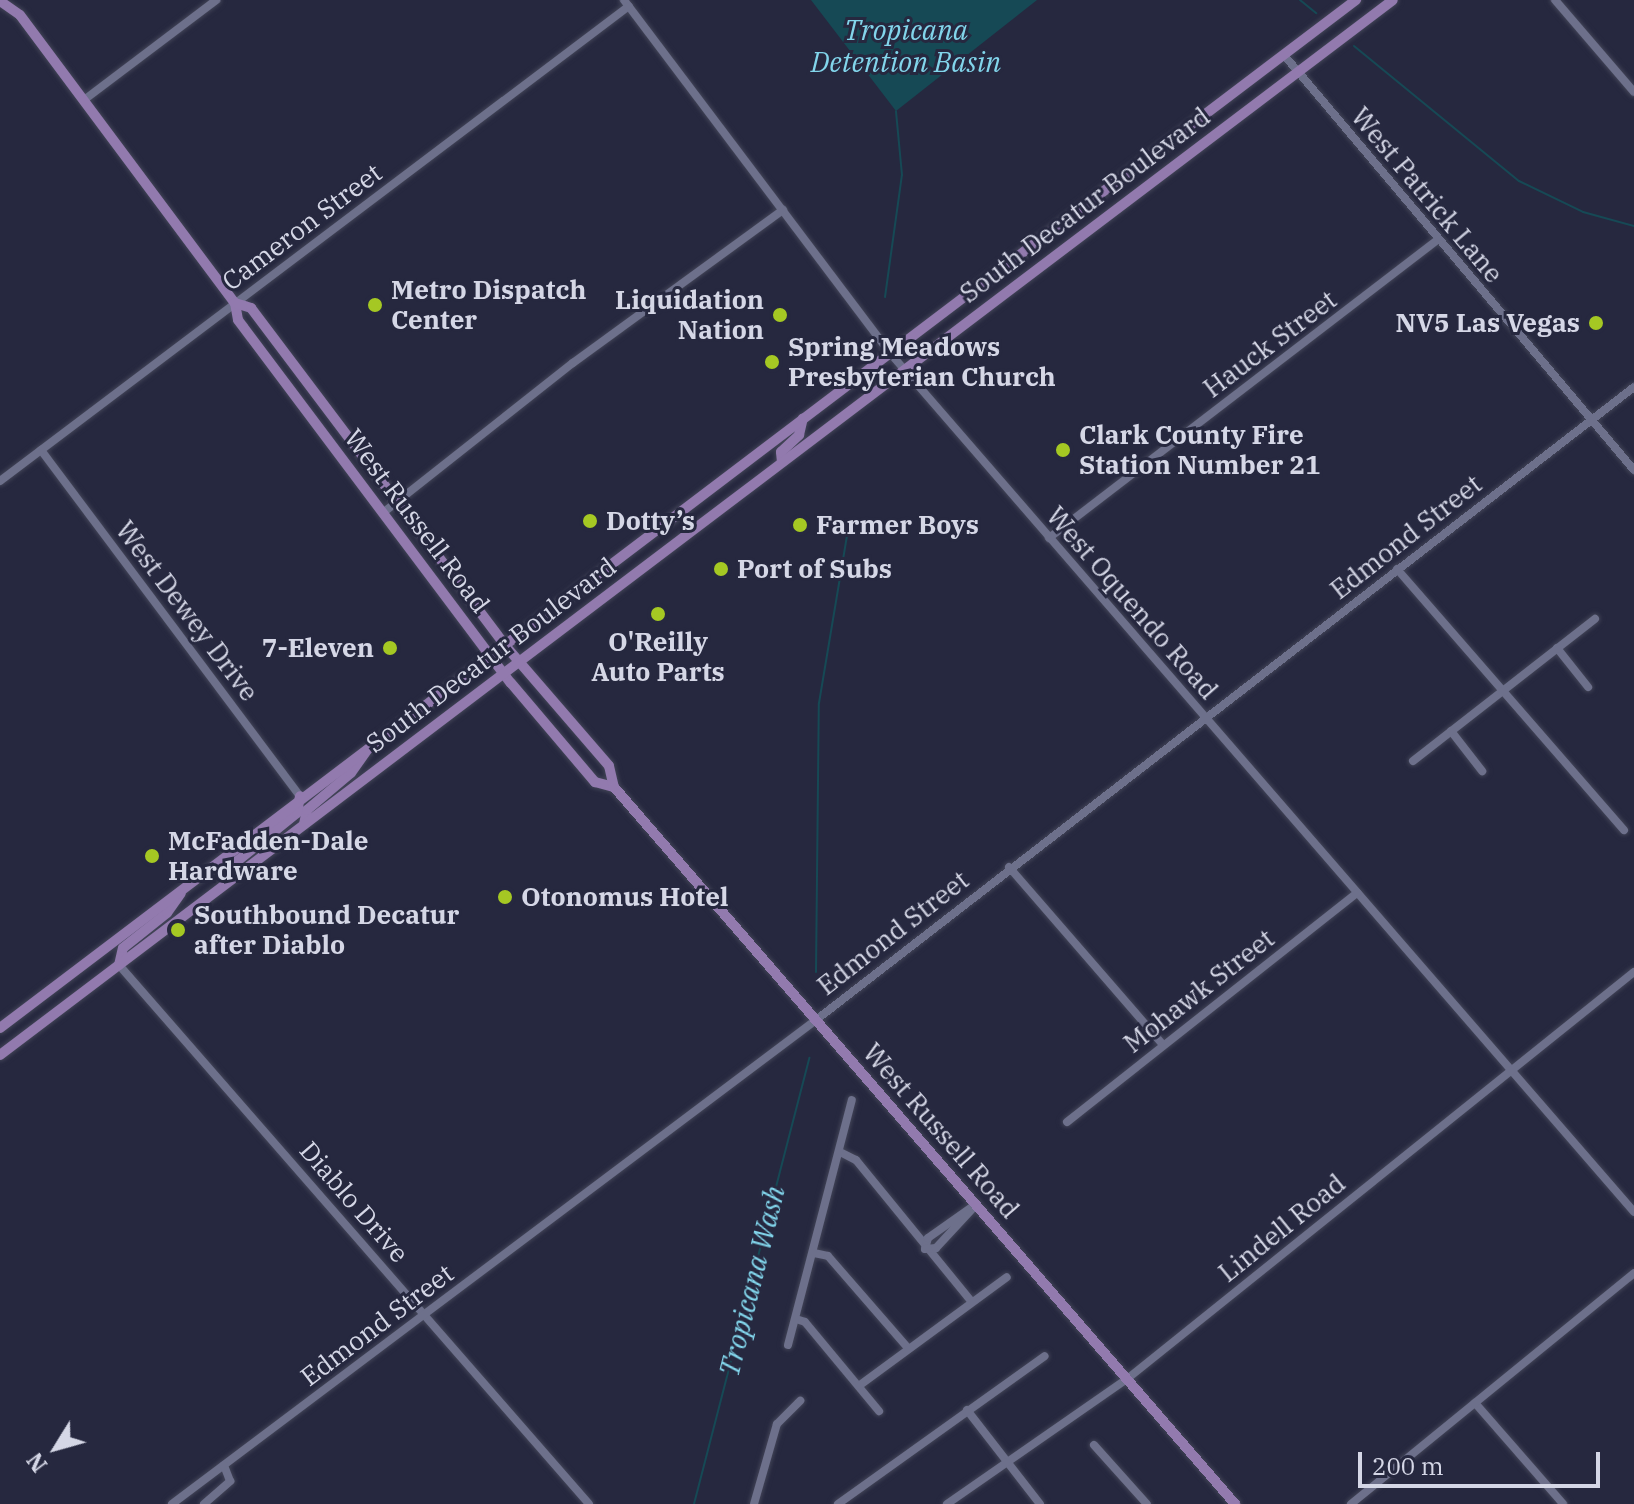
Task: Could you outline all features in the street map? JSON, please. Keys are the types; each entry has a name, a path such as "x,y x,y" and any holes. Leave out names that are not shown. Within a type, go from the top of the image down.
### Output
{"main road":[{"name":"West Russell Road","path":"16,0 20,15"},
{"name":"South Decatur Boulevard","path":"0,1028 300,796 1356,0"},
{"name":"South Decatur Boulevard","path":"0,1055 1393,0"},
{"name":"West Russell Road","path":"0,1 20,15 84,100 235,303 238,320 504,673 595,782 614,787"},
{"name":"West Russell Road","path":"235,303 251,308 503,643 609,766 614,787 1235,1504"},
{"path":"782,462 781,452 799,435 803,418"},
{"path":"304,824 307,810 351,773 372,742"},
{"path":"227,882 236,862 297,813 300,796"},
{"path":"119,965 123,948 167,913 187,883"}],"street":[{"path":"84,100 216,0"},
{"path":"1555,0 1634,92"},
{"name":"West Oquendo Road","path":"626,3 890,353 1634,1212"},
{"name":"Cameron Street","path":"0,481 626,3"},
{"name":"West Patrick Lane","path":"1284,55 1634,470"},
{"path":"384,512 783,210"},
{"name":"Hauck Street","path":"1049,538 1439,239"},
{"name":"Edmond Street","path":"172,1504 816,1020 1009,867 1634,387"},
{"name":"West Dewey Drive","path":"41,450 300,796"},
{"path":"1397,569 1624,830"},
{"path":"1413,761 1595,619"},
{"path":"1557,648 1588,687"},
{"path":"1451,731 1482,771"},
{"path":"1009,867 1163,1045"},
{"name":"Mohawk Street","path":"1067,1122 1357,893"},
{"name":"Diablo Drive","path":"119,965 589,1504"},
{"name":"Lindell Road","path":"947,1504 1127,1379 1634,972"},
{"path":"788,1345 852,1100"},
{"path":"840,1152 856,1160 925,1249 971,1301"},
{"path":"925,1249 936,1248 963,1224 976,1204"},
{"path":"814,1253 828,1256 908,1348"},
{"path":"1351,1504 1634,1273"},
{"path":"860,1385 1007,1277"},
{"path":"796,1319 860,1385 879,1411"},
{"path":"838,1504 1045,1356"},
{"path":"754,1504 777,1424 800,1401"},
{"path":"1475,1403 1563,1504"},
{"path":"967,1410 1040,1504"},
{"path":"1094,1445 1147,1504"},
{"path":"204,1504 230,1481 224,1465"}],"water":[{"name":"Tropicana Detention Basin","path":"811,0 1037,0 896,111"}],"waterway":[{"path":"1300,0 1316,13"},
{"path":"1354,46 1519,181 1583,212 1634,226"},
{"path":"885,297 902,175 896,111"},
{"name":"Tropicana Wash","path":"816,972 819,703 849,523"},
{"name":"Tropicana Wash","path":"694,1504 809,1058"}],"place":[{"name":"Metro Dispatch Center","path":"375,305"},
{"name":"Liquidation Nation","path":"780,315"},
{"name":"NV5 Las Vegas","path":"1596,323"},
{"name":"Spring Meadows Presbyterian Church","path":"772,362"},
{"name":"Clark County Fire Station Number 21","path":"1063,450"},
{"name":"Dotty’s","path":"590,521"},
{"name":"Farmer Boys","path":"800,525"},
{"name":"Port of Subs","path":"721,569"},
{"name":"O'Reilly Auto Parts","path":"658,614"},
{"name":"7-Eleven","path":"390,648"},
{"name":"McFadden-Dale Hardware","path":"152,856"},
{"name":"Otonomus Hotel","path":"505,897"},
{"name":"Southbound Decatur after Diablo","path":"178,930"}]}
